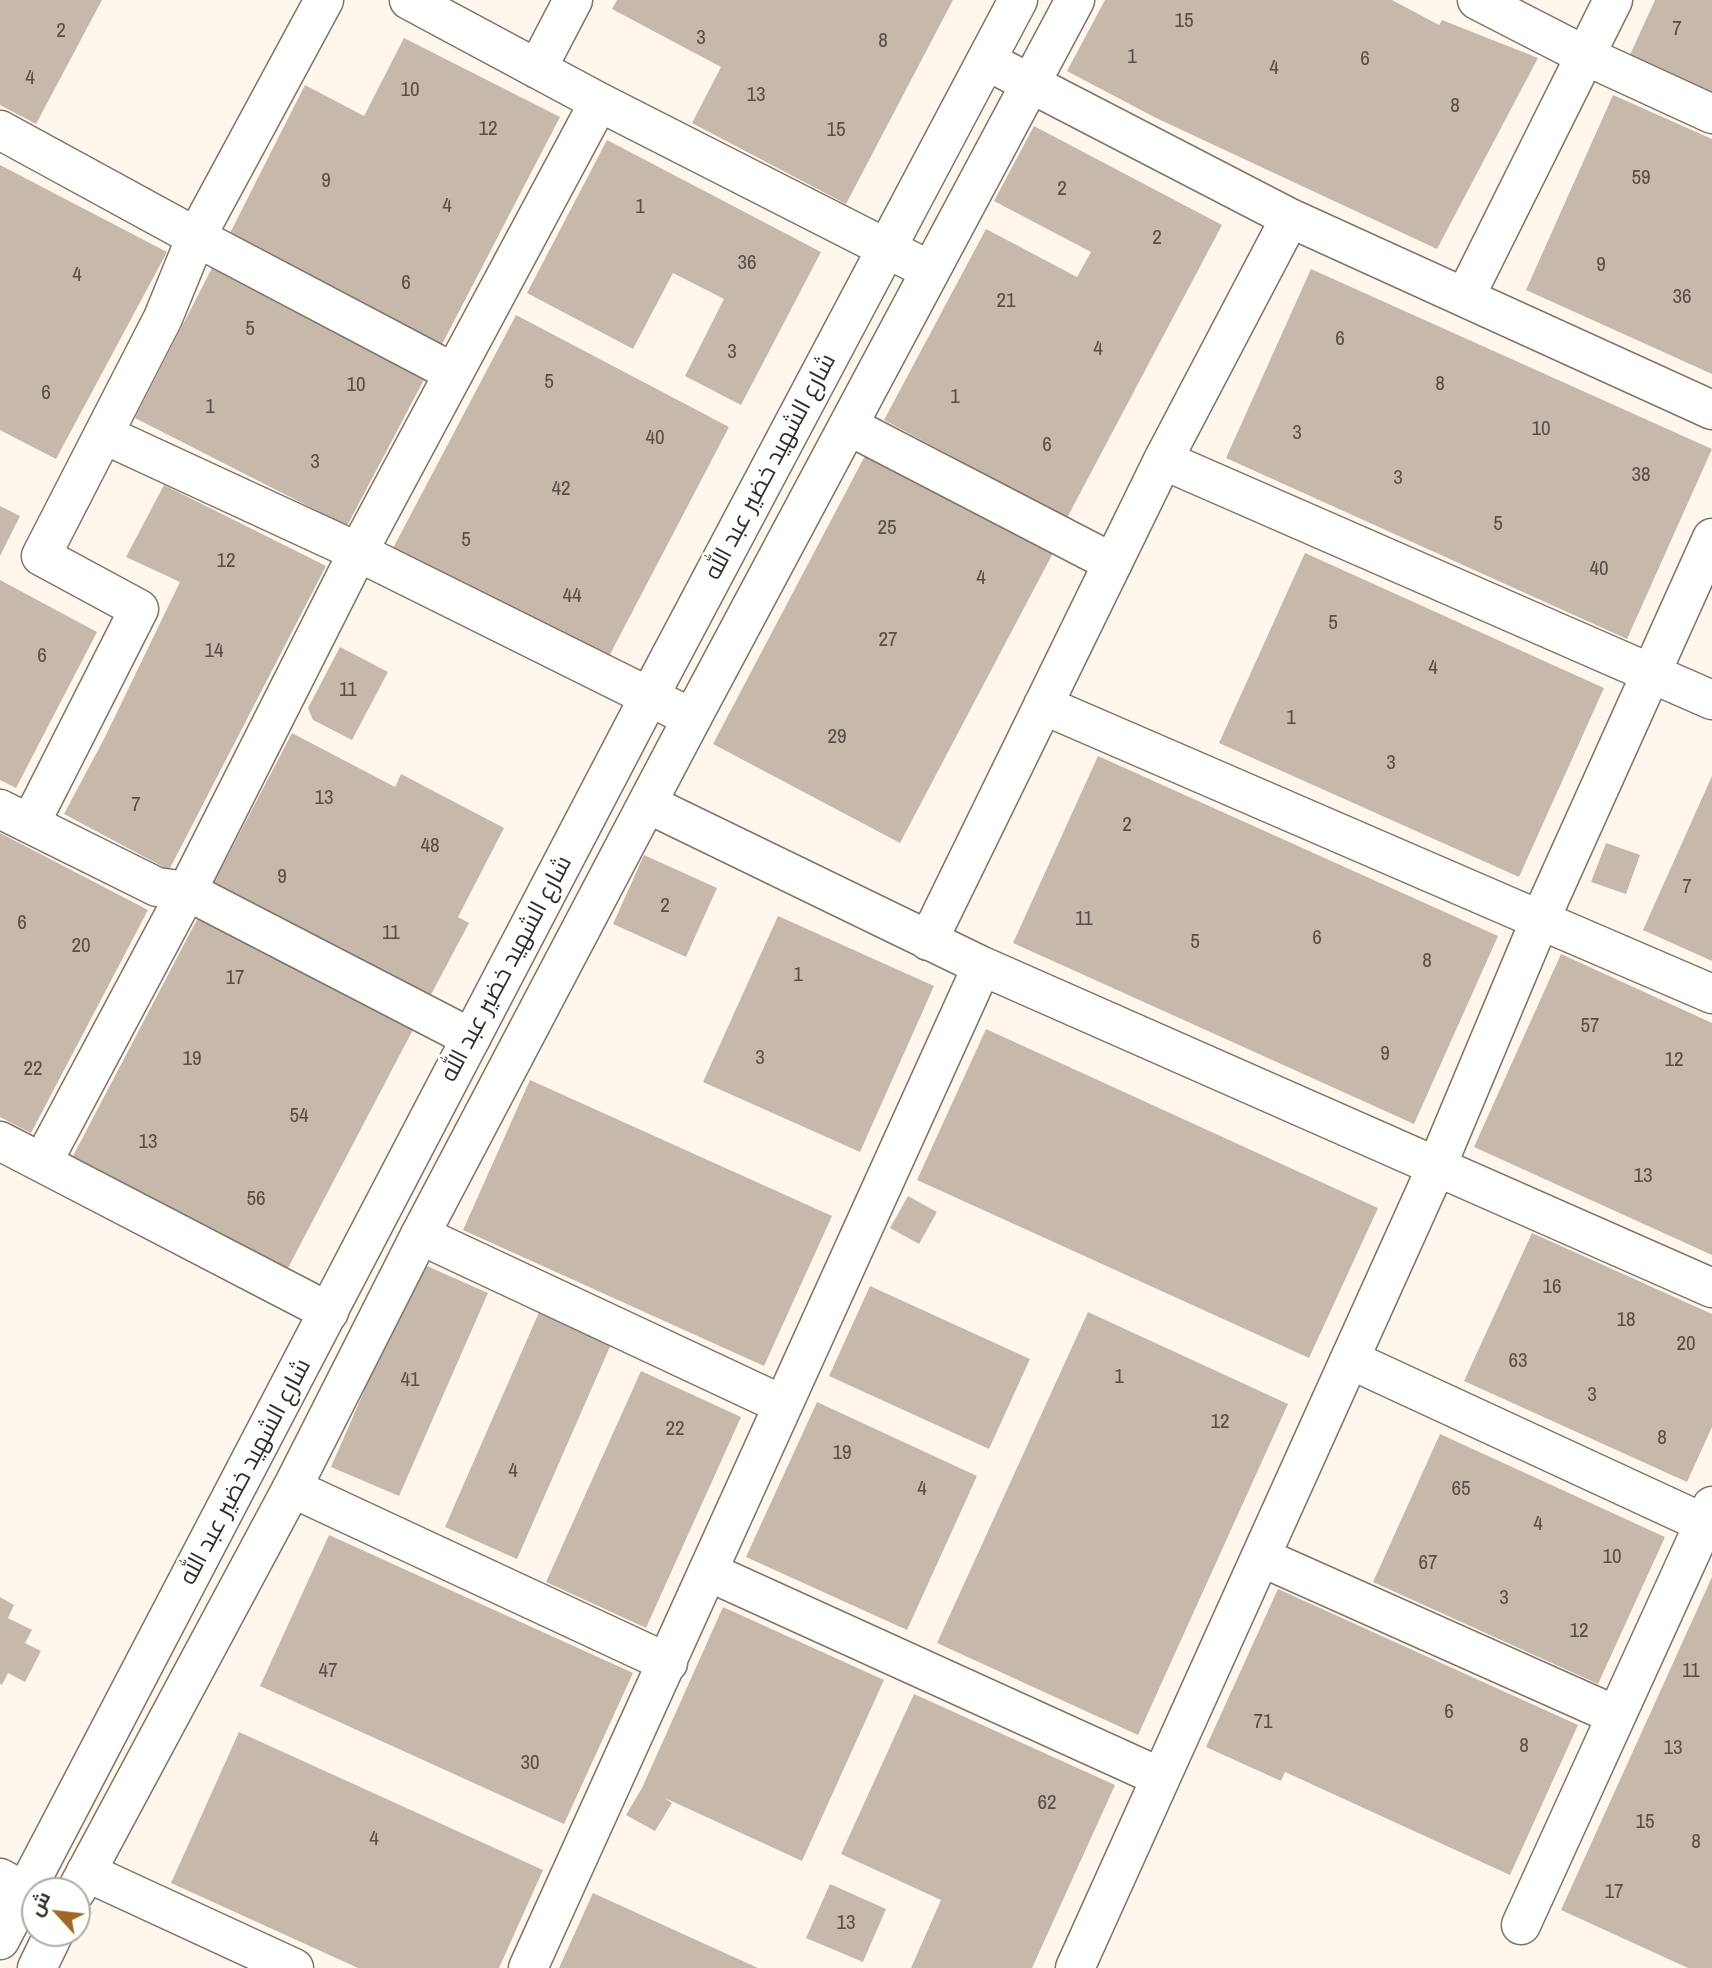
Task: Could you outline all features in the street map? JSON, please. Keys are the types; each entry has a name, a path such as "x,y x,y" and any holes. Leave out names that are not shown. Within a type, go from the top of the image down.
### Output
{"street":[{"path":"324,0 196,237 163,318 41,556 139,609 15,816 157,887 187,891 471,1038"},
{"path":"409,0 599,102 929,270"},
{"path":"537,69 573,0"},
{"name":"شارع الشهيد خضير عبد الله","path":"0,1940 20,1889 330,1312 649,697 1018,0"},
{"name":"شارع الشهيد خضير عبد الله","path":"83,1877 292,1488 419,1236 692,718 1075,0"},
{"path":"1477,0 1586,56 1712,114"},
{"path":"1465,297 1613,0"},
{"path":"987,61 1290,218 1712,410"},
{"path":"42,1163 187,891 358,552 599,102"},
{"path":"0,130 454,373"},
{"path":"928,941 1163,460 1290,218"},
{"path":"849,426 1113,563"},
{"path":"105,435 358,552 692,718"},
{"path":"1163,460 1712,700"},
{"path":"1075,1968 1351,1360 1541,920 1712,538"},
{"path":"1043,705 1712,994"},
{"path":"648,804 982,966 1712,1288"},
{"path":"528,1968 982,966"},
{"path":"0,1142 330,1312"},
{"path":"419,1236 783,1405"},
{"path":"1351,1360 1709,1519 1615,1715 1521,1925"},
{"path":"292,1488 668,1664"},
{"path":"1261,1557 1615,1715"},
{"path":"709,1572 1160,1777"},
{"path":"91,1885 294,1968"},
{"path":"37,1968 47,1947"}],"building":[{"path":"0,0 102,0 36,124 0,105"},
{"path":"617,0 953,0 846,204 692,123 721,67 612,9"},
{"path":"1105,0 1392,0 1439,25 1442,20 1538,58 1437,249 1156,118 1067,71"},
{"path":"1655,0 1712,0 1712,94 1629,57"},
{"path":"404,38 560,117 439,350 226,241 305,85 364,116"},
{"path":"1613,95 1712,139 1712,374 1526,290"},
{"path":"1034,126 1222,225 1067,518 884,420 986,229 1077,277 1091,252 994,201"},
{"path":"607,140 821,252 741,405 685,376 724,299 673,273 633,349 527,293"},
{"path":"0,165 167,252 56,459 0,430"},
{"path":"214,264 427,374 347,526 135,418"},
{"path":"1311,269 1712,449 1627,639 1226,458"},
{"path":"516,315 729,427 605,664 391,552"},
{"path":"866,454 1053,553 900,843 713,744"},
{"path":"164,485 326,566 169,870 64,814 104,739 180,582 126,557"},
{"path":"0,506 20,516 0,556"},
{"path":"1305,553 1604,688 1519,877 1219,743"},
{"path":"0,580 97,632 16,788 0,780"},
{"path":"340,647 388,672 352,740 313,720 308,708"},
{"path":"292,733 395,787 401,774 504,828 458,917 469,923 426,1004 210,890"},
{"path":"1098,756 1498,936 1414,1124 1013,943"},
{"path":"1712,776 1712,961 1643,930"},
{"path":"0,833 148,910 31,1133 0,1117"},
{"path":"1606,843 1640,855 1626,894 1591,882"},
{"path":"644,855 717,888 686,957 613,924"},
{"path":"202,910 417,1022 288,1268 73,1156"},
{"path":"778,916 934,986 860,1152 703,1082"},
{"path":"1561,954 1712,1023 1712,1255 1474,1147"},
{"path":"986,1029 1378,1208 1309,1358 917,1180"},
{"path":"530,1080 832,1216 764,1366 463,1230"},
{"path":"908,1196 937,1212 919,1244 890,1228"},
{"path":"1532,1233 1712,1314 1712,1427 1687,1482 1464,1381"},
{"path":"420,1263 488,1293 399,1496 331,1467"},
{"path":"870,1286 1030,1359 989,1449 829,1376"},
{"path":"540,1310 612,1342 517,1559 445,1527"},
{"path":"1088,1312 1288,1404 1138,1735 937,1643"},
{"path":"641,1371 741,1417 646,1628 546,1582"},
{"path":"817,1402 977,1476 907,1630 746,1557"},
{"path":"1440,1434 1665,1537 1598,1684 1373,1582"},
{"path":"329,1535 633,1673 564,1824 260,1686"},
{"path":"1712,1577 1712,1968 1688,1968 1561,1910"},
{"path":"1278,1589 1578,1725 1510,1875 1285,1772 1281,1781 1206,1747"},
{"path":"0,1597 14,1605 8,1618 32,1630 25,1643 41,1651 25,1682 8,1673 2,1685 0,1684"},
{"path":"723,1607 884,1680 802,1861 665,1798 672,1803 655,1831 626,1815 642,1788"},
{"path":"914,1694 1115,1785 1032,1968 911,1968 941,1900 841,1854"},
{"path":"239,1732 543,1870 499,1968 358,1968 171,1883"},
{"path":"830,1884 886,1909 863,1962 806,1938"},
{"path":"593,1893 683,1934 758,1968 559,1968"}]}
